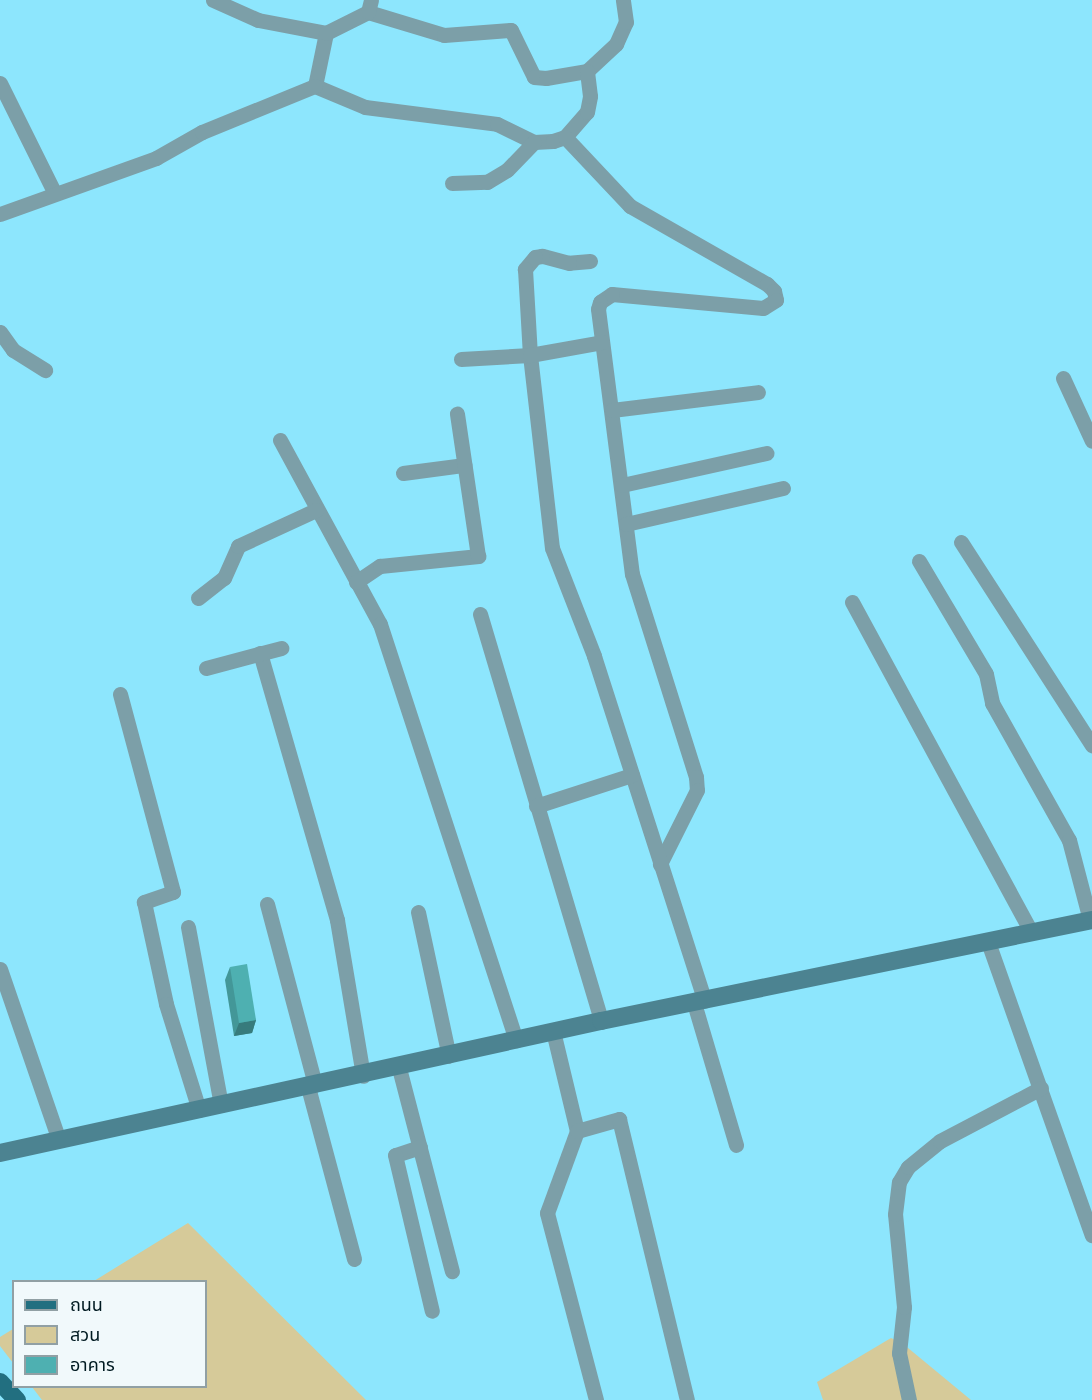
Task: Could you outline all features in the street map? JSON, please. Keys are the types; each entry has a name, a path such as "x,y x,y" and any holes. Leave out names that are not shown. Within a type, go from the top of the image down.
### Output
{"main road":[{"path":"0,1368 12,1380"},
{"path":"0,1382 17,1400"},
{"path":"20,1388 31,1400"}],"street":[{"path":"213,0 258,20 326,33 370,6 444,35 510,30 534,77 586,71 622,36 623,0"},
{"path":"315,86 326,33"},
{"path":"0,214 54,192 156,158 202,132 315,86 365,107 497,124 534,142 565,137 587,112 590,96 586,71"},
{"path":"0,83 54,192"},
{"path":"565,137 630,206 774,291 776,300 763,309 612,294 600,302 598,309 632,574 696,777 697,789 660,864"},
{"path":"452,183 488,182 507,170 534,142"},
{"path":"590,261 569,263 542,256 529,262 525,279 530,355 552,548 594,656 660,864 700,1002 736,1145"},
{"path":"0,332 14,350 45,370"},
{"path":"461,359 530,355 602,342"},
{"path":"1063,378 1092,441"},
{"path":"612,410 758,392"},
{"path":"356,582 380,566 478,556 457,414"},
{"path":"280,440 380,624 516,1040"},
{"path":"622,485 766,453"},
{"path":"404,473 464,465"},
{"path":"626,524 783,488"},
{"path":"198,598 224,578 238,546 316,510"},
{"path":"961,542 1092,745"},
{"path":"0,1153 363,1076 553,1031 1091,920 1069,840 992,703 986,674 919,561"},
{"path":"852,602 1031,932"},
{"path":"480,614 601,1021"},
{"path":"206,669 282,648"},
{"path":"261,653 337,920 363,1076"},
{"path":"120,694 174,892 144,903 166,1004 199,1110"},
{"path":"536,806 632,775"},
{"path":"267,904 354,1259"},
{"path":"418,912 449,1056"},
{"path":"188,927 221,1105"},
{"path":"988,942 1092,1235"},
{"path":"0,969 59,1140"},
{"path":"553,1031 578,1131 547,1213 596,1400"},
{"path":"399,1068 452,1271"},
{"path":"909,1400 899,1353 904,1307 895,1214 899,1182 908,1167 940,1141 1041,1088"},
{"path":"578,1131 619,1119 687,1400"},
{"path":"420,1147 395,1155 432,1311"},
{"path":"418,1255 446,1248"}],"green space":[{"path":"188,1223 366,1400 42,1400 33,1388 207,1388 207,1280 96,1280"},
{"path":"12,1330 12,1362 0,1346 0,1337"},
{"path":"891,1338 902,1343 971,1400 823,1400 817,1382"}],"building":[{"path":"247,964 256,1020 239,1023 230,967"}]}
